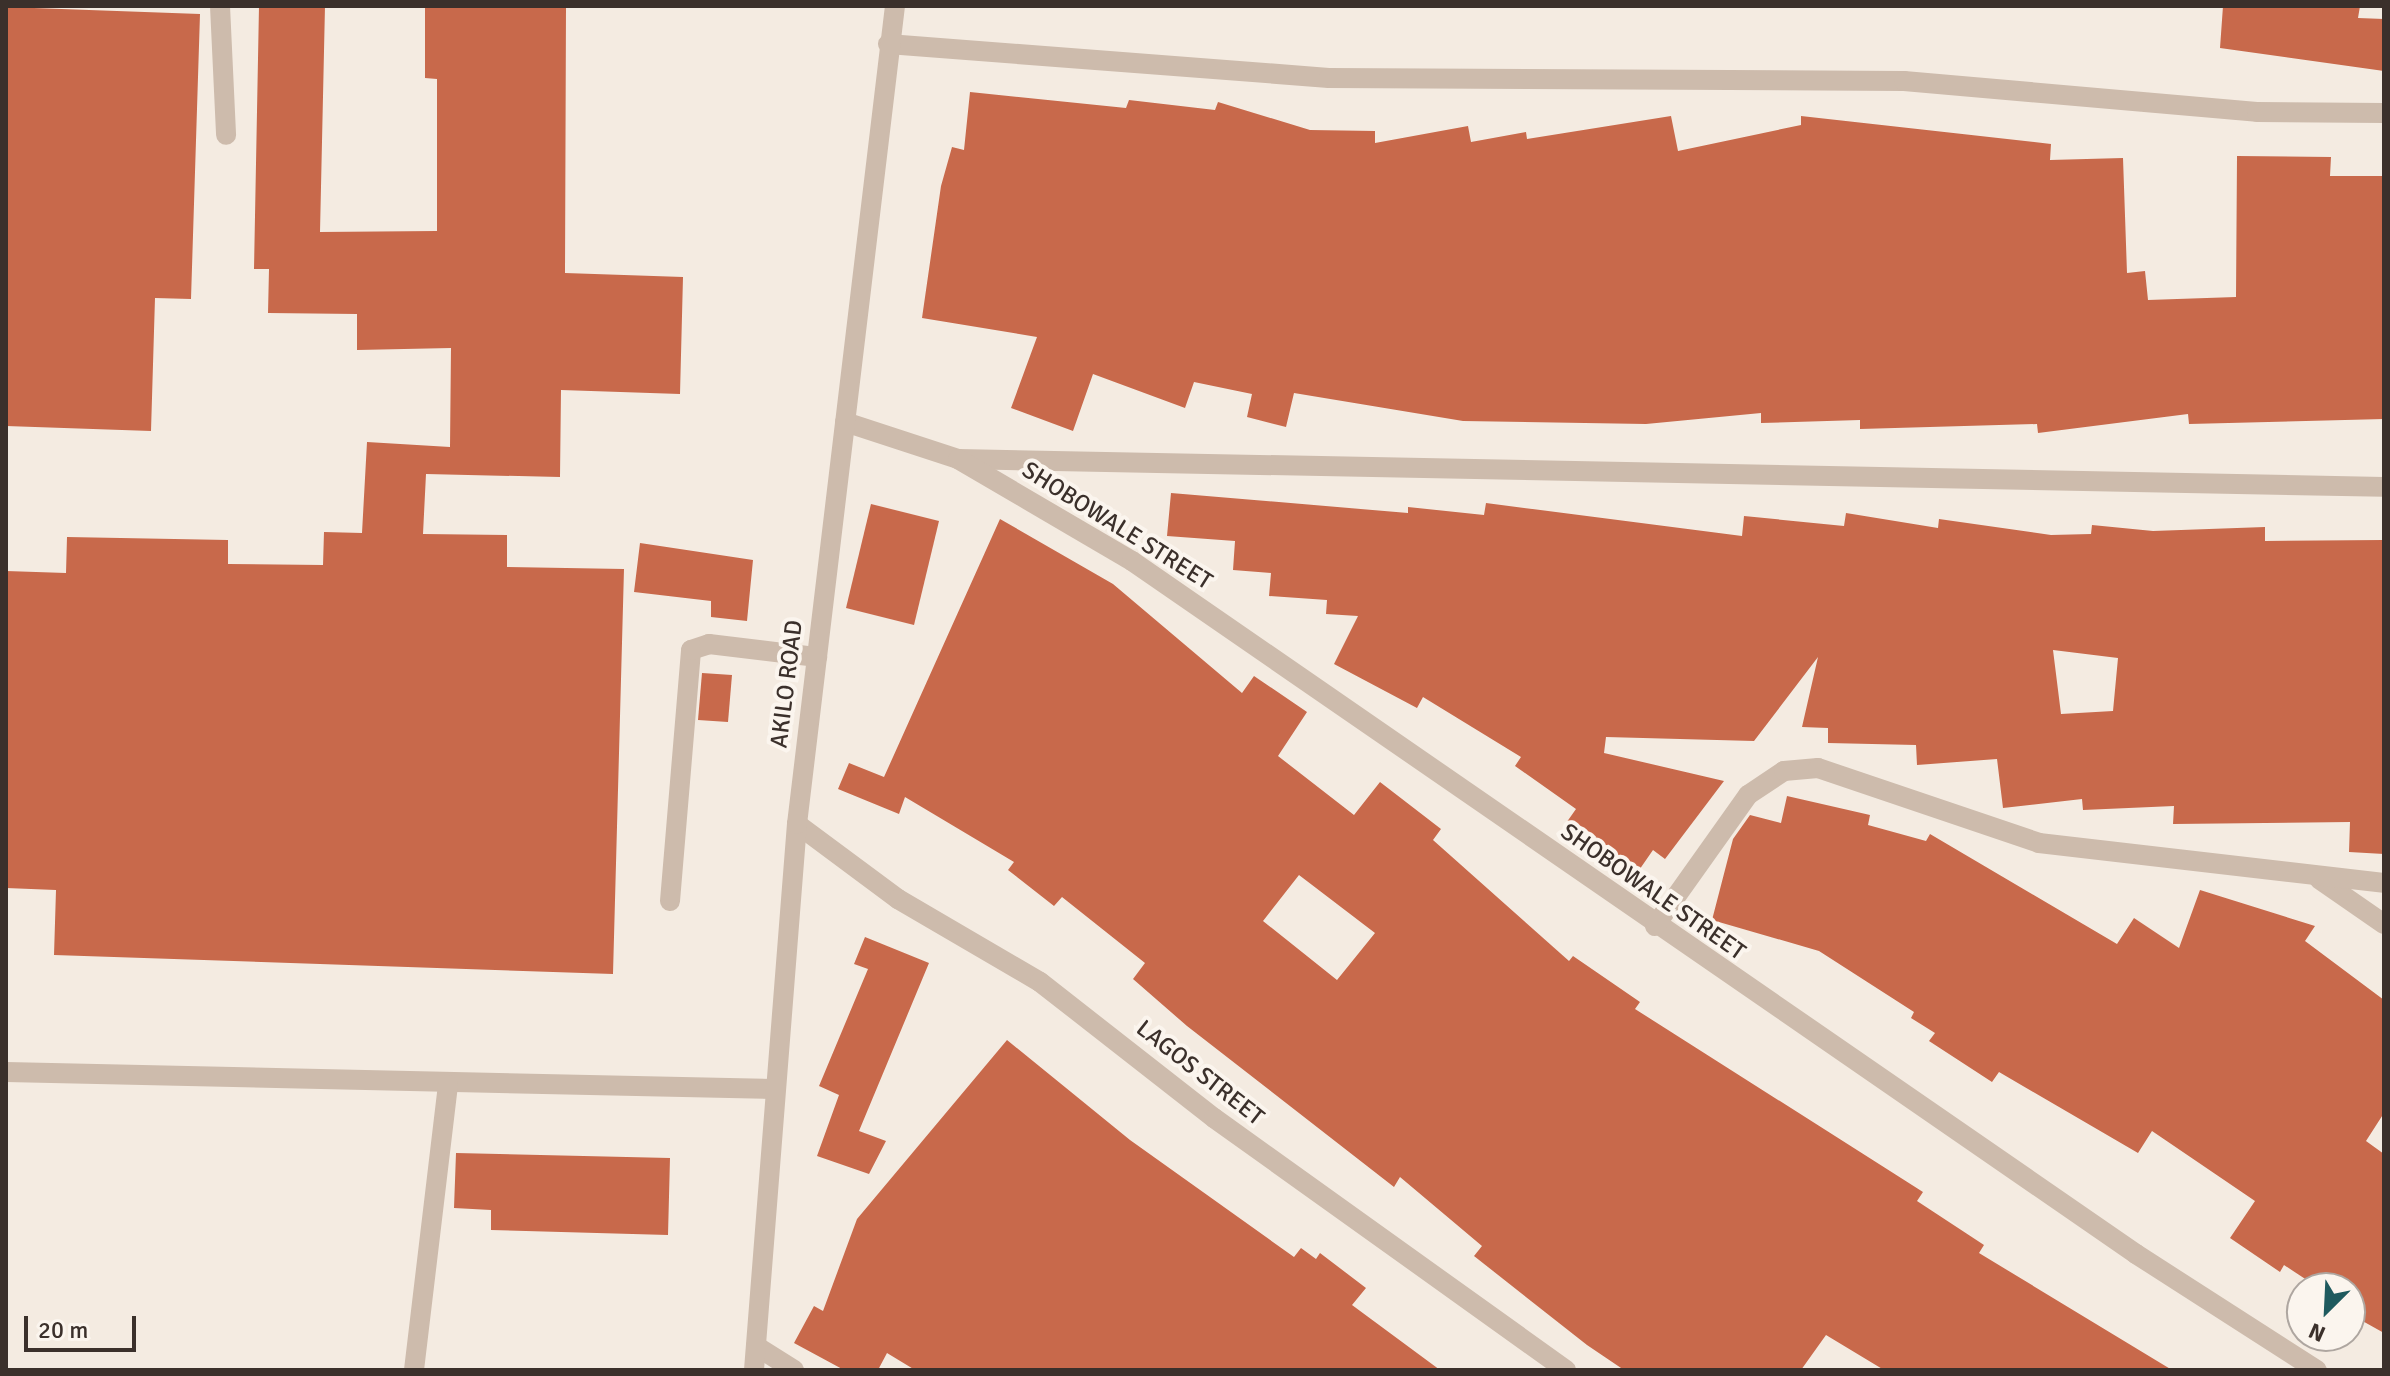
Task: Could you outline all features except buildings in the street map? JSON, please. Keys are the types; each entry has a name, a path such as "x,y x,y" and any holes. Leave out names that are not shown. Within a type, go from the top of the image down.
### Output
{"street":[{"path":"220,6 226,135"},
{"name":"AKILO ROAD","path":"754,1370 773,1089 797,824 888,44 895,6"},
{"path":"888,44 1329,78 1904,81 2257,112 2384,113"},
{"path":"845,422 958,459 2384,487"},
{"name":"SHOBOWALE STREET","path":"958,459 1132,561 1655,926 2317,1370"},
{"path":"670,901 691,650 709,644 817,657"},
{"path":"1655,926 1748,795 1784,771 1818,768 2039,843 2319,879 2384,883"},
{"name":"LAGOS STREET","path":"797,824 898,899 1040,982 1227,1128 1566,1370"},
{"path":"2319,879 2384,924"},
{"path":"6,1072 448,1085 773,1089"},
{"path":"414,1370 448,1085"},
{"path":"756,1346 794,1370"}]}
